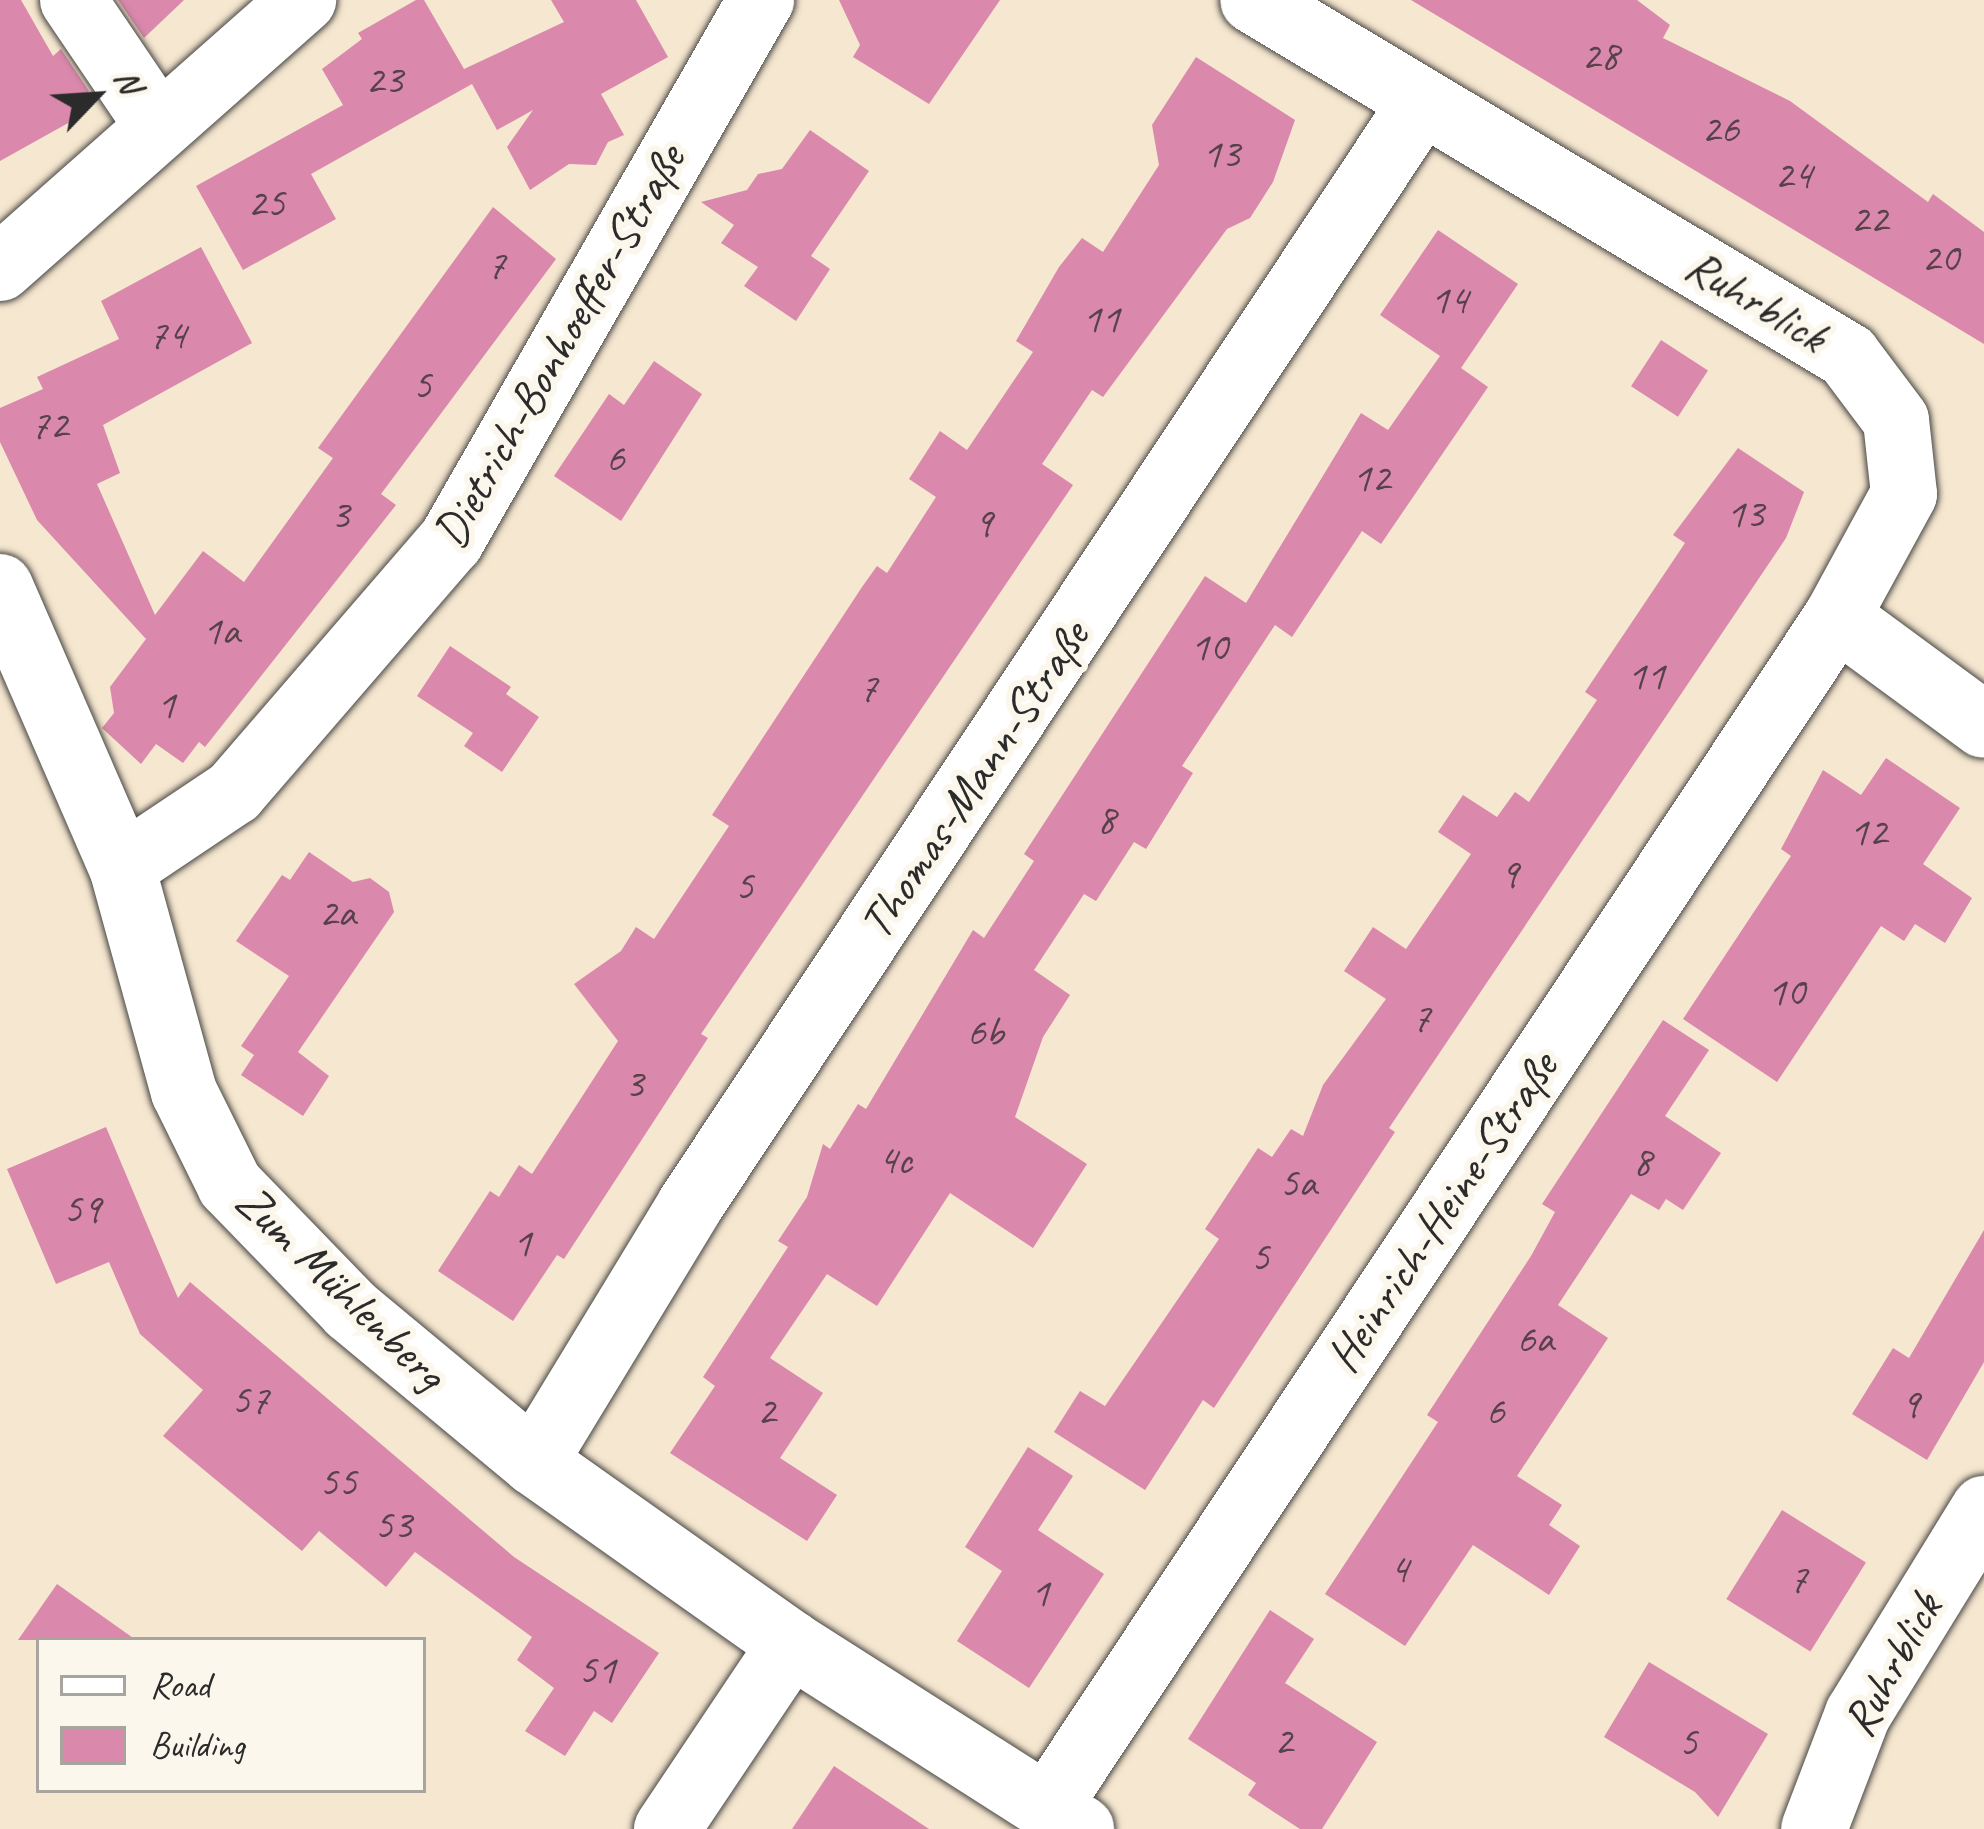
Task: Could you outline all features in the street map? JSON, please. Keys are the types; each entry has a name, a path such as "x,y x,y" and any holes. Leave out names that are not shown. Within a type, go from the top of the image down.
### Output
{"street":[{"path":"73,0 159,127"},
{"path":"0,268 303,0"},
{"name":"Dietrich-Bonhoeffer-Straße","path":"122,867 234,792 451,541 760,0"},
{"name":"Ruhrblick","path":"1253,0 1848,356 1897,420 1904,494 1837,617"},
{"name":"Thomas-Mann-Straße","path":"534,1462 690,1204 1422,102"},
{"name":"Zum Mühlenberg","path":"0,587 122,867 184,1092 230,1185 351,1310 534,1462 791,1644 1065,1818"},
{"path":"1837,617 1984,724"},
{"name":"Heinrich-Heine-Straße","path":"1065,1818 1837,617"},
{"name":"Ruhrblick","path":"1814,1829 1858,1714 1984,1508"},
{"path":"667,1829 791,1644"}],"building":[{"path":"0,0 21,0 53,56 61,49 89,91 70,122 0,161"},
{"path":"118,0 184,0 144,38"},
{"path":"424,0 464,69 564,22 551,0 636,0 668,57 601,94 624,135 608,142 596,165 569,164 530,190 507,147 533,110 497,130 472,84 311,174 336,219 243,270 196,186 343,105 322,69 362,39 358,33"},
{"path":"839,0 1000,0 929,104 853,57 860,45"},
{"path":"1411,0 1637,0 1670,25 1663,38 1790,101 1928,202 1933,194 1984,232 1984,344"},
{"path":"1196,57 1295,120 1273,182 1250,218 1227,229 1103,397 1092,390 1042,464 1073,485 701,1034 708,1038 564,1259 557,1255 513,1321 438,1271 490,1191 499,1197 519,1165 532,1174 618,1041 574,984 621,951 636,927 654,939 729,826 712,815 862,587 877,566 887,573 936,497 909,479 940,431 967,450 1033,352 1016,341 1059,267 1082,238 1103,252 1159,165 1152,125"},
{"path":"810,130 869,171 811,256 830,269 796,321 744,286 758,267 721,243 734,225 701,202 747,190 758,174 782,169"},
{"path":"493,207 556,259 381,494 396,505 205,747 199,742 183,763 156,744 141,764 102,728 114,713 110,687 146,639 37,520 0,442 0,408 43,389 37,377 119,339 101,301 201,247 252,343 103,425 120,473 97,484 155,615 203,551 244,582 333,458 318,448"},
{"path":"1438,230 1518,284 1461,368 1488,387 1381,544 1362,531 1292,637 1275,625 1182,766 1193,773 1146,849 1134,842 1096,901 1084,894 1034,970 1070,995 1043,1037 1015,1117 1087,1164 1033,1248 950,1193 877,1306 827,1274 770,1358 823,1393 780,1458 837,1495 807,1541 670,1453 715,1386 703,1377 788,1247 778,1241 807,1197 823,1144 830,1149 858,1104 866,1109 973,930 984,938 1034,861 1024,854 1205,576 1246,603 1361,413 1388,430 1440,356 1380,315"},
{"path":"1661,340 1708,370 1678,417 1631,386"},
{"path":"654,361 702,394 621,521 554,476 609,394 624,405"},
{"path":"1738,448 1804,492 1786,538 1389,1128 1395,1132 1214,1408 1203,1400 1145,1490 1054,1432 1080,1391 1105,1406 1219,1239 1205,1229 1258,1148 1272,1157 1291,1129 1303,1136 1323,1085 1386,999 1344,971 1373,927 1406,949 1471,854 1438,832 1463,795 1497,817 1515,792 1529,802 1597,700 1585,692 1685,543 1673,535"},
{"path":"450,646 511,687 506,694 539,717 502,772 464,746 473,733 417,696"},
{"path":"1886,758 1960,808 1923,864 1972,898 1945,943 1915,924 1904,941 1881,926 1777,1082 1683,1019 1791,856 1781,849 1823,770 1861,795"},
{"path":"309,852 353,882 370,878 389,892 394,912 298,1052 329,1076 303,1116 241,1075 254,1055 241,1046 289,976 236,941 282,875 290,880"},
{"path":"1663,1020 1709,1050 1665,1116 1721,1153 1683,1210 1666,1199 1659,1210 1631,1194 1558,1305 1608,1338 1517,1476 1562,1505 1549,1525 1580,1546 1549,1595 1473,1545 1405,1646 1325,1594 1438,1422 1427,1415 1531,1256 1555,1212 1542,1204"},
{"path":"106,1127 178,1298 190,1282 514,1557 659,1653 612,1723 594,1711 565,1756 525,1731 554,1688 517,1660 532,1637 415,1552 386,1587 319,1531 302,1551 163,1436 203,1390 140,1334 109,1262 56,1284 7,1169"},
{"path":"1984,1230 1984,1362 1927,1460 1852,1414 1893,1348 1909,1358"},
{"path":"1028,1447 1073,1476 1038,1530 1104,1574 1029,1688 957,1641 1002,1571 965,1547"},
{"path":"1782,1510 1866,1562 1810,1652 1726,1599"},
{"path":"57,1584 132,1637 36,1637 18,1640"},
{"path":"1270,1610 1314,1639 1285,1683 1377,1742 1322,1829 1300,1829 1248,1795 1256,1783 1188,1739"},
{"path":"1649,1662 1768,1734 1718,1817 1695,1792 1604,1737"},
{"path":"834,1766 929,1829 792,1829"}]}
